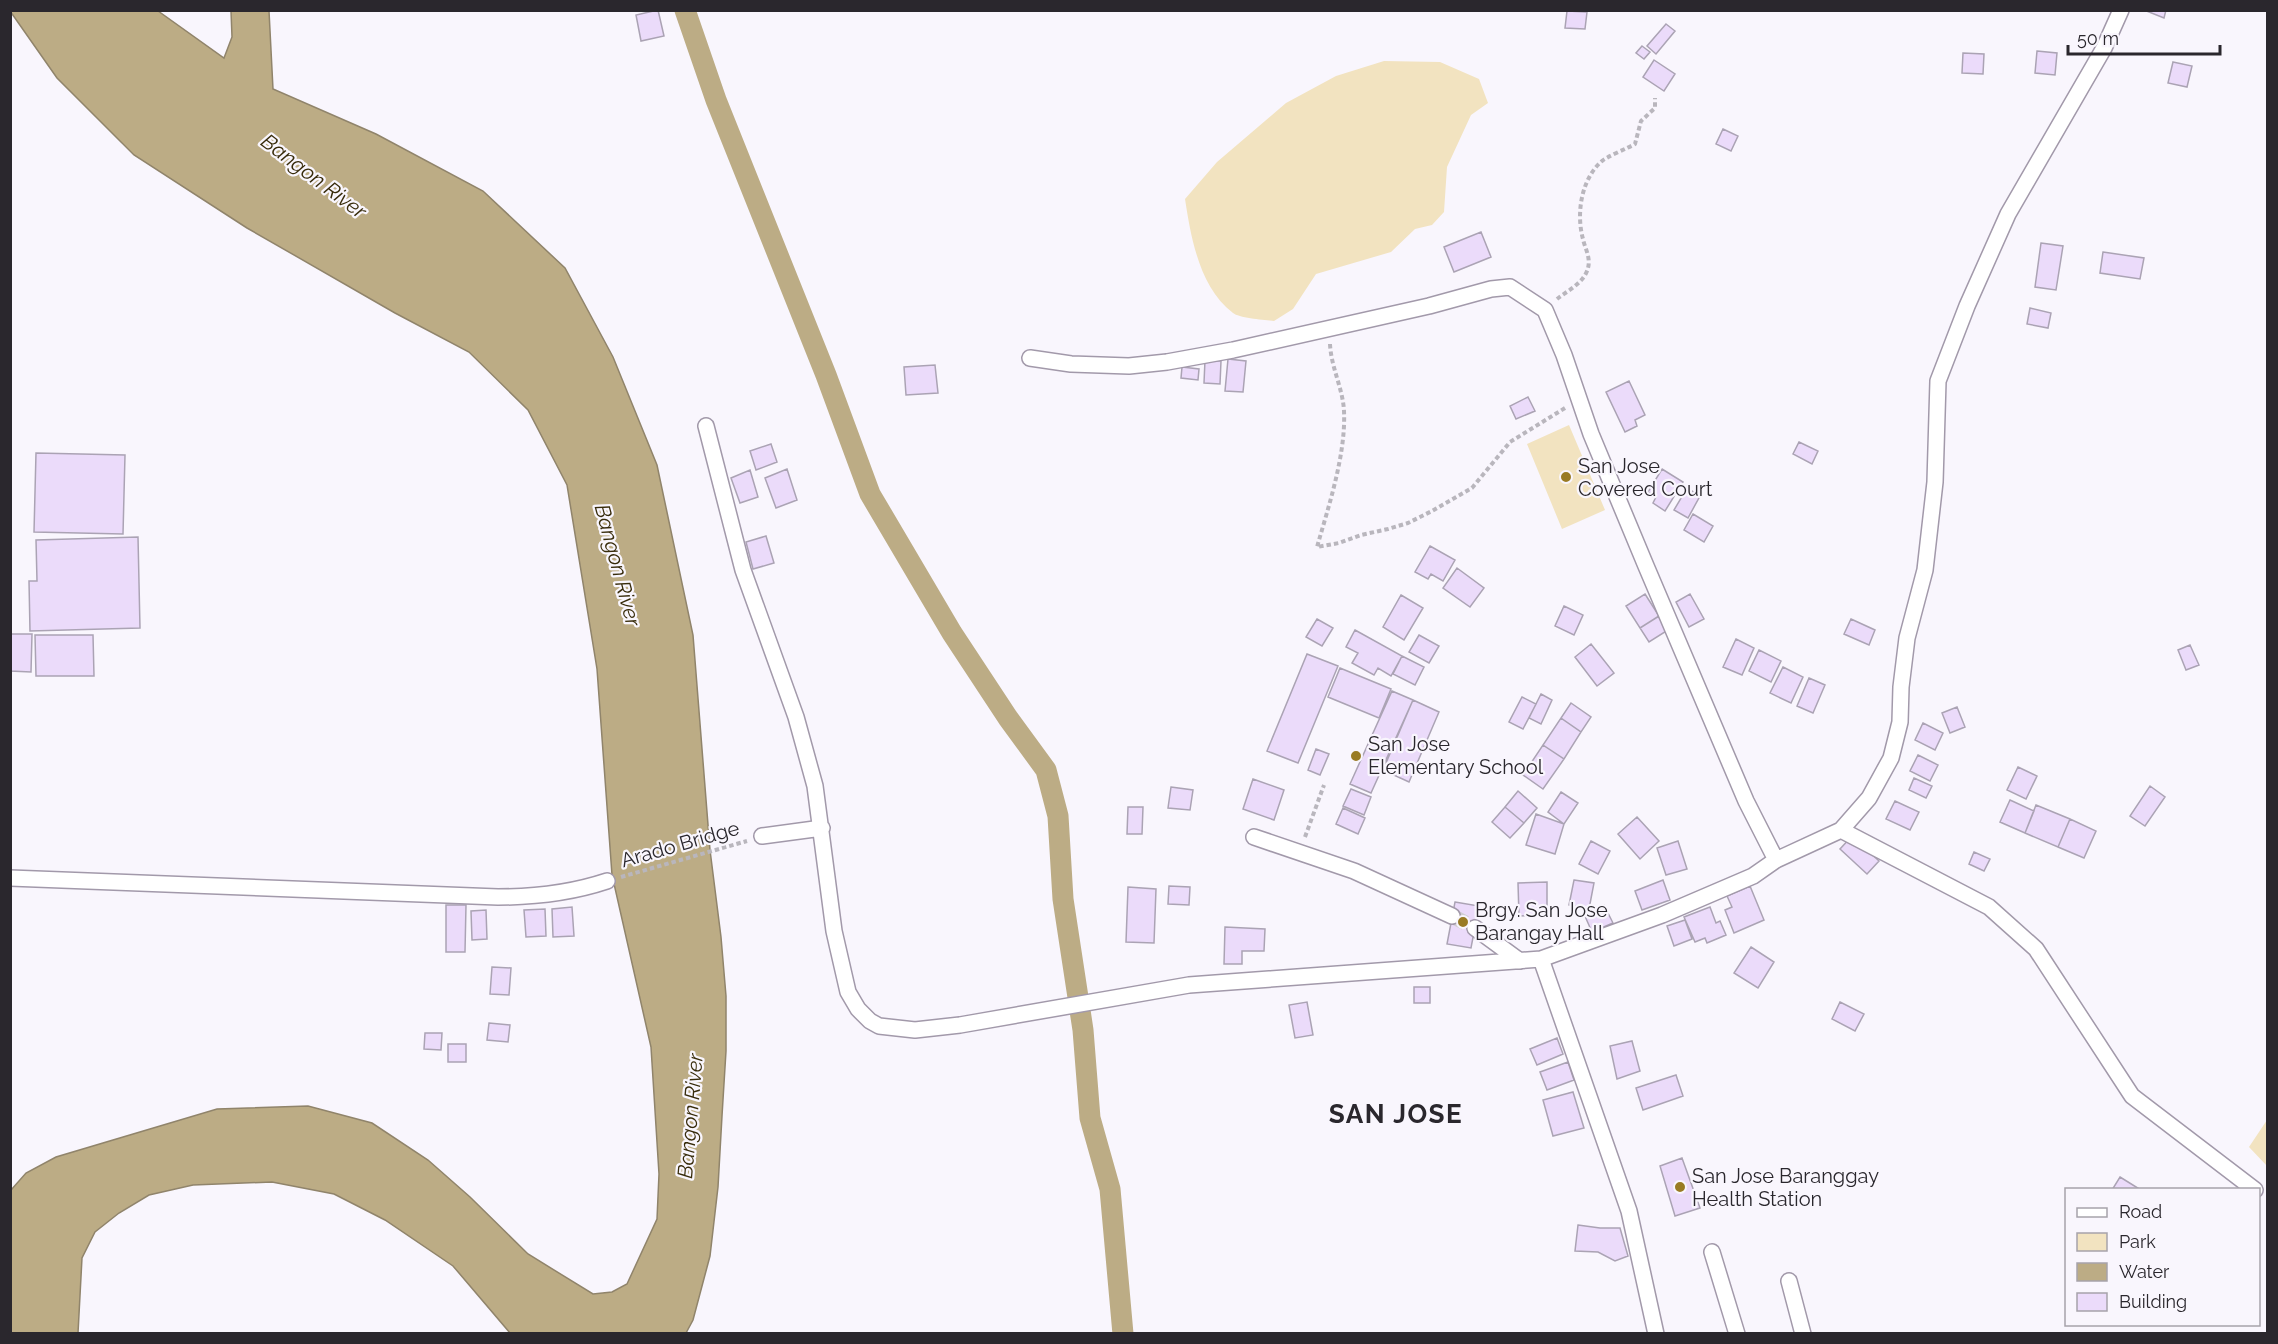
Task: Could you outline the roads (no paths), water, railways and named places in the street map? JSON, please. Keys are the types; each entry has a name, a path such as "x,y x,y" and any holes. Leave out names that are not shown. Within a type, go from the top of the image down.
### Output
{"street":[{"path":"706,426 743,570 796,717 815,786 840,962 848,992 858,1009 870,1021 879,1026 915,1030 1189,985 1541,959 1725,890 1753,876 1776,860 1841,830 1869,798 1891,758 1900,722 1901,687 1907,638 1925,570 1935,482 1938,381 1967,306 2008,214 2104,48 2121,10"},
{"path":"1030,358 1071,364 1129,366 1167,362 1329,328 1491,289 1510,287 1545,310 1595,445 1746,801 1776,860"},
{"path":"762,836 822,828"},
{"path":"1841,830 1989,907 2036,949 2132,1096 2253,1188"},
{"path":"1254,837 1354,871 1452,916"},
{"path":"10,878 498,897 552,894 607,881"},
{"path":"1475,928 1520,961"},
{"path":"1541,959 1629,1211 1656,1334"},
{"path":"1712,1252 1737,1334"},
{"path":"1789,1281 1803,1334"}],"water":[{"name":"Bangon River","path":"10,11 158,11 224,58 232,37 231,11 269,11 273,89 376,134 483,191 565,268 613,357 657,465 693,635 710,850 726,996 726,1051 718,1187 710,1256 693,1320 686,1333 510,1333 453,1266 385,1220 334,1194 272,1182 193,1185 149,1195 119,1213 95,1232 82,1258 78,1333 11,1333 11,1190 26,1173 56,1157 217,1109 308,1106 372,1123 428,1160 470,1197 528,1254 593,1294 612,1292 627,1284 657,1219 659,1174 651,1047 612,875 597,669 567,485 528,410 469,352 395,313 247,228 134,155 57,78"}],"waterway":[{"path":"685,10 716,100 826,375 870,494 952,633 1008,718 1046,770 1058,816 1063,899 1083,1030 1090,1118 1110,1189 1123,1334"}],"tunnel":[{"path":"1452,916 1475,928"}],"place":[{"name":"San Jose Covered Court","path":"1566,477"},
{"name":"San Jose Elementary School","path":"1356,756"},
{"name":"Brgy. San Jose Barangay Hall","path":"1463,922"},
{"name":"San Jose Baranggay Health Station","path":"1680,1187"}],"district":[{"name":"SAN JOSE","path":"1396,1114"}]}
